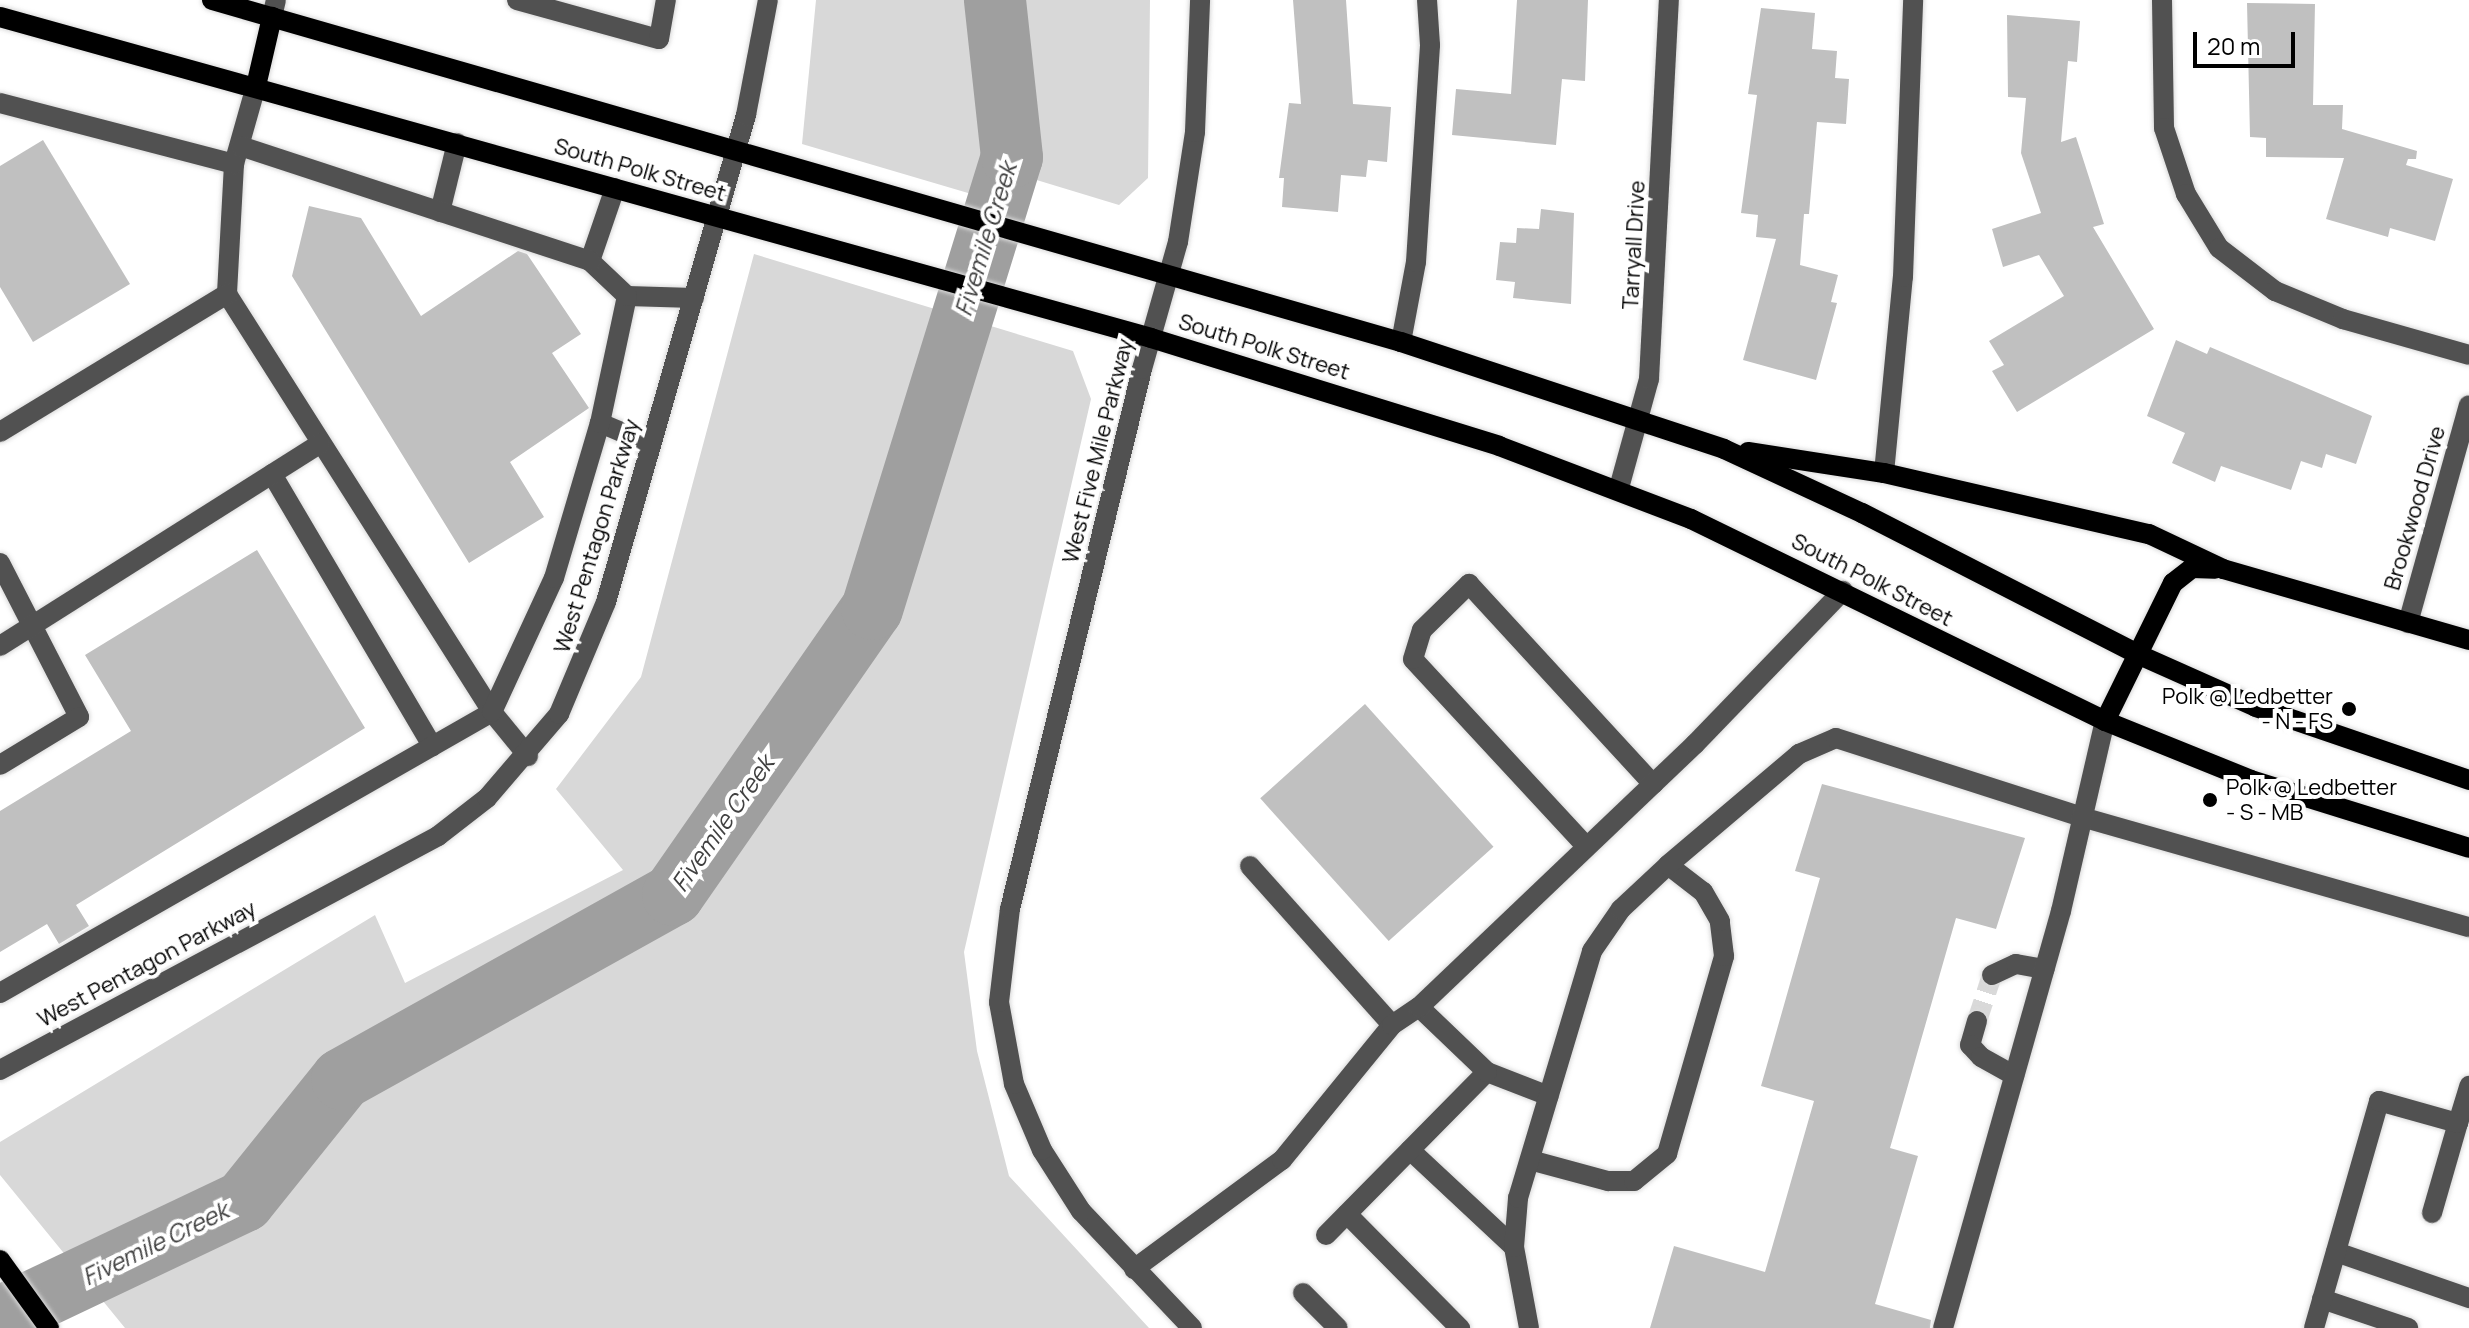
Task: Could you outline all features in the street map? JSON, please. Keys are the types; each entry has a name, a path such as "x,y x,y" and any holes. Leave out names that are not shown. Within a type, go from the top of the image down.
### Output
{"main road":[{"name":"South Polk Street","path":"212,0 274,9 736,153 1401,342 1724,449 2137,654 2302,726 2469,780"},
{"path":"256,86 274,9"},
{"name":"South Polk Street","path":"0,17 1151,338 1459,433 1619,488 1843,591 2105,721 2251,780 2469,848"},
{"path":"1724,449 1884,473 2149,534 2223,569 2469,640"},
{"path":"2105,721 2173,583 2192,568 2223,569"},
{"path":"0,1260 49,1328"}],"street":[{"path":"517,0 659,39 666,0"},
{"name":"West Pentagon Parkway","path":"0,1070 438,836 487,798 528,756 559,714 586,659 718,217 736,153 768,0"},
{"name":"West Five Mile Parkway","path":"1192,1328 1081,1211 1049,1162 1014,1084 999,1002 1010,909 1169,276 1195,132 1200,0"},
{"path":"1401,342 1416,262 1430,45 1427,0"},
{"name":"Tarryall Drive","path":"1619,488 1649,379 1656,301 1669,0"},
{"path":"1884,473 1903,277 1913,0"},
{"path":"2162,0 2164,128 2186,194 2219,248 2275,291 2343,319 2469,355"},
{"path":"256,86 237,155 227,294 492,712 528,756"},
{"path":"0,103 237,155 440,212 590,261 627,296 694,298"},
{"path":"440,212 457,143"},
{"path":"590,261 615,188"},
{"path":"0,432 227,294"},
{"path":"0,993 492,712 554,578 600,423 627,296"},
{"name":"Brookwood Drive","path":"2408,623 2469,405"},
{"path":"600,423 650,444"},
{"path":"0,646 320,444"},
{"path":"272,474 432,746"},
{"path":"0,563 35,624 79,717 0,765"},
{"path":"1585,845 1413,659 1422,630 1469,584 1653,784"},
{"path":"1134,1269 1282,1160 1392,1025 1419,1007 1585,845 1653,784 1843,591"},
{"path":"1943,1328 2045,969 2105,721"},
{"path":"1529,1328 1514,1247 1518,1198 1592,951 1621,909 1668,865 1799,754 1836,738 2082,817 2469,927"},
{"path":"1530,1160 1608,1181 1634,1181 1667,1154 1724,956 1720,921 1703,892 1668,865"},
{"path":"1250,866 1392,1025"},
{"path":"1992,975 2016,964 2045,969"},
{"path":"1419,1007 1487,1072 1549,1096"},
{"path":"1977,1021 1970,1045 1981,1057 2014,1075"},
{"path":"1326,1235 1487,1072"},
{"path":"2432,1213 2469,1086"},
{"path":"2314,1328 2379,1101 2458,1123"},
{"path":"1410,1150 1514,1247"},
{"path":"1347,1214 1460,1328"},
{"path":"2336,1252 2469,1298"},
{"path":"1303,1293 1338,1328"},
{"path":"2322,1299 2408,1328"}],"shaded area":[{"path":"816,0 1150,0 1148,178 1119,205 981,163 985,198 802,144"},
{"path":"754,254 1073,351 1091,399 964,952 977,1051 1009,1176 1149,1328 125,1328 0,1175 0,1142 375,915 405,983 623,870 556,789 641,677"}],"building":[{"path":"1293,0 1346,0 1353,104 1391,107 1387,162 1368,160 1366,177 1341,175 1338,212 1282,207 1284,178 1279,178 1289,103 1301,104"},
{"path":"1517,0 1588,0 1585,81 1562,79 1556,145 1452,135 1456,89 1511,94"},
{"path":"2247,3 2315,4 2313,105 2343,105 2342,129 2417,151 2416,159 2408,159 2406,165 2453,179 2435,241 2390,228 2388,237 2326,219 2344,158 2266,157 2266,138 2250,137"},
{"path":"1761,8 1815,13 1812,49 1837,51 1835,78 1849,79 1846,124 1817,122 1809,214 1804,214 1800,265 1838,275 1831,302 1837,303 1816,380 1743,360 1776,239 1756,237 1758,215 1741,213 1757,95 1748,94"},
{"path":"2007,15 2080,21 2077,62 2068,61 2061,142 2076,137 2104,224 2093,227 2154,329 2017,412 1992,371 2004,365 1989,341 2064,296 2039,255 2003,267 1992,229 2041,213 2021,153 2026,98 2008,97"},
{"path":"43,140 130,284 33,342 0,287 0,166"},
{"path":"309,206 361,218 421,316 518,251 527,254 581,334 552,353 589,408 510,462 544,517 469,563 292,276"},
{"path":"1541,209 1574,213 1571,304 1513,298 1515,282 1496,280 1500,242 1516,243 1517,228 1539,229"},
{"path":"2176,340 2207,354 2210,347 2372,416 2356,464 2326,454 2322,468 2301,461 2291,490 2221,466 2215,482 2172,463 2185,433 2147,416"},
{"path":"257,550 365,728 76,905 89,926 59,944 47,924 0,952 0,811 131,731 85,655"},
{"path":"1365,704 1493,847 1389,941 1260,798"},
{"path":"1822,784 2025,838 1996,929 1956,918 1890,1148 1918,1156 1875,1304 1931,1320 1930,1328 1650,1328 1674,1246 1765,1272 1814,1101 1761,1086 1820,878 1795,871"}],"waterway":[{"name":"Fivemile Creek","path":"0,1317 244,1201 342,1079 673,895 872,609 1012,157 995,0"}],"tunnel":[{"path":"1977,1021 1992,975"}],"place":[{"name":"Polk @ Ledbetter - N - FS","path":"2349,709"},
{"name":"Polk @ Ledbetter - S - MB","path":"2210,800"}]}
